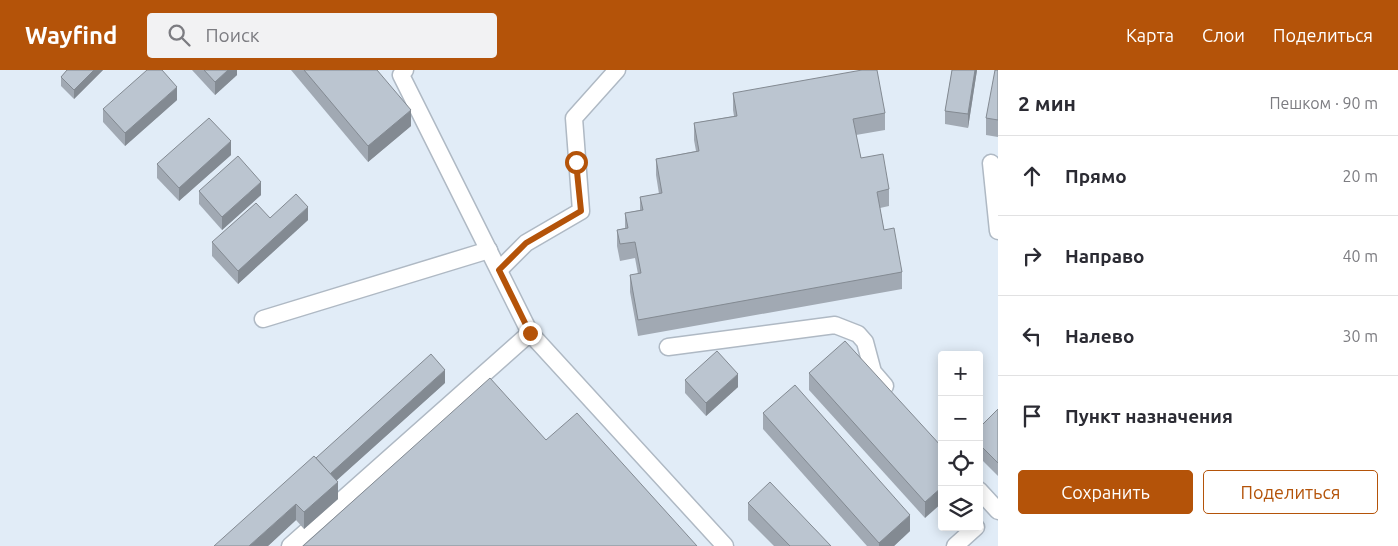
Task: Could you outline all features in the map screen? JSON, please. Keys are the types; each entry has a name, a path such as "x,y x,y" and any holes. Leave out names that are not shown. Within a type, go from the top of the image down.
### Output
{"lane":[{"path":"405,70 401,74 530,333 725,546"},
{"path":"499,270 526,243 581,211 574,118 617,70"},
{"path":"991,163 998,231"},
{"path":"262,319 489,250"},
{"path":"668,347 835,325 858,334 865,342 872,372 898,400"},
{"path":"290,546 530,333"},
{"path":"983,494 997,510 983,522"},
{"path":"954,546 972,531"}],"building":[{"path":"67,70 94,70 74,90 61,77"},
{"path":"147,70 162,70 177,87 125,133 103,109"},
{"path":"204,70 228,70 215,82"},
{"path":"304,70 377,70 411,110 368,146"},
{"path":"862,70 877,70 885,113 853,119 861,158 883,154 889,189 877,192 884,230 894,228 902,272 638,320 630,275 641,273 635,242 620,244 617,230 628,228 625,213 643,210 640,197 662,193 656,159 699,151 694,123 737,116 733,93"},
{"path":"952,70 975,70 968,114 945,111"},
{"path":"995,70 998,70 998,120 986,118"},
{"path":"209,118 231,141 179,188 157,164"},
{"path":"238,156 261,182 222,217 199,191"},
{"path":"296,194 308,207 238,271 212,242 256,203 270,218"},
{"path":"845,341 938,443 938,491 925,502 809,373"},
{"path":"717,351 738,374 706,403 685,380"},
{"path":"431,354 445,370 330,474 316,458"},
{"path":"490,378 546,440 577,413 697,546 303,546"},
{"path":"795,385 910,515 879,543 763,413"},
{"path":"998,409 998,463 983,448 983,424"},
{"path":"314,456 338,482 304,512 296,504 249,546 214,546"},
{"path":"770,482 831,546 790,546 748,503"}],"route":[{"path":"530,333 499,270 526,243 581,211 576,162"}]}
